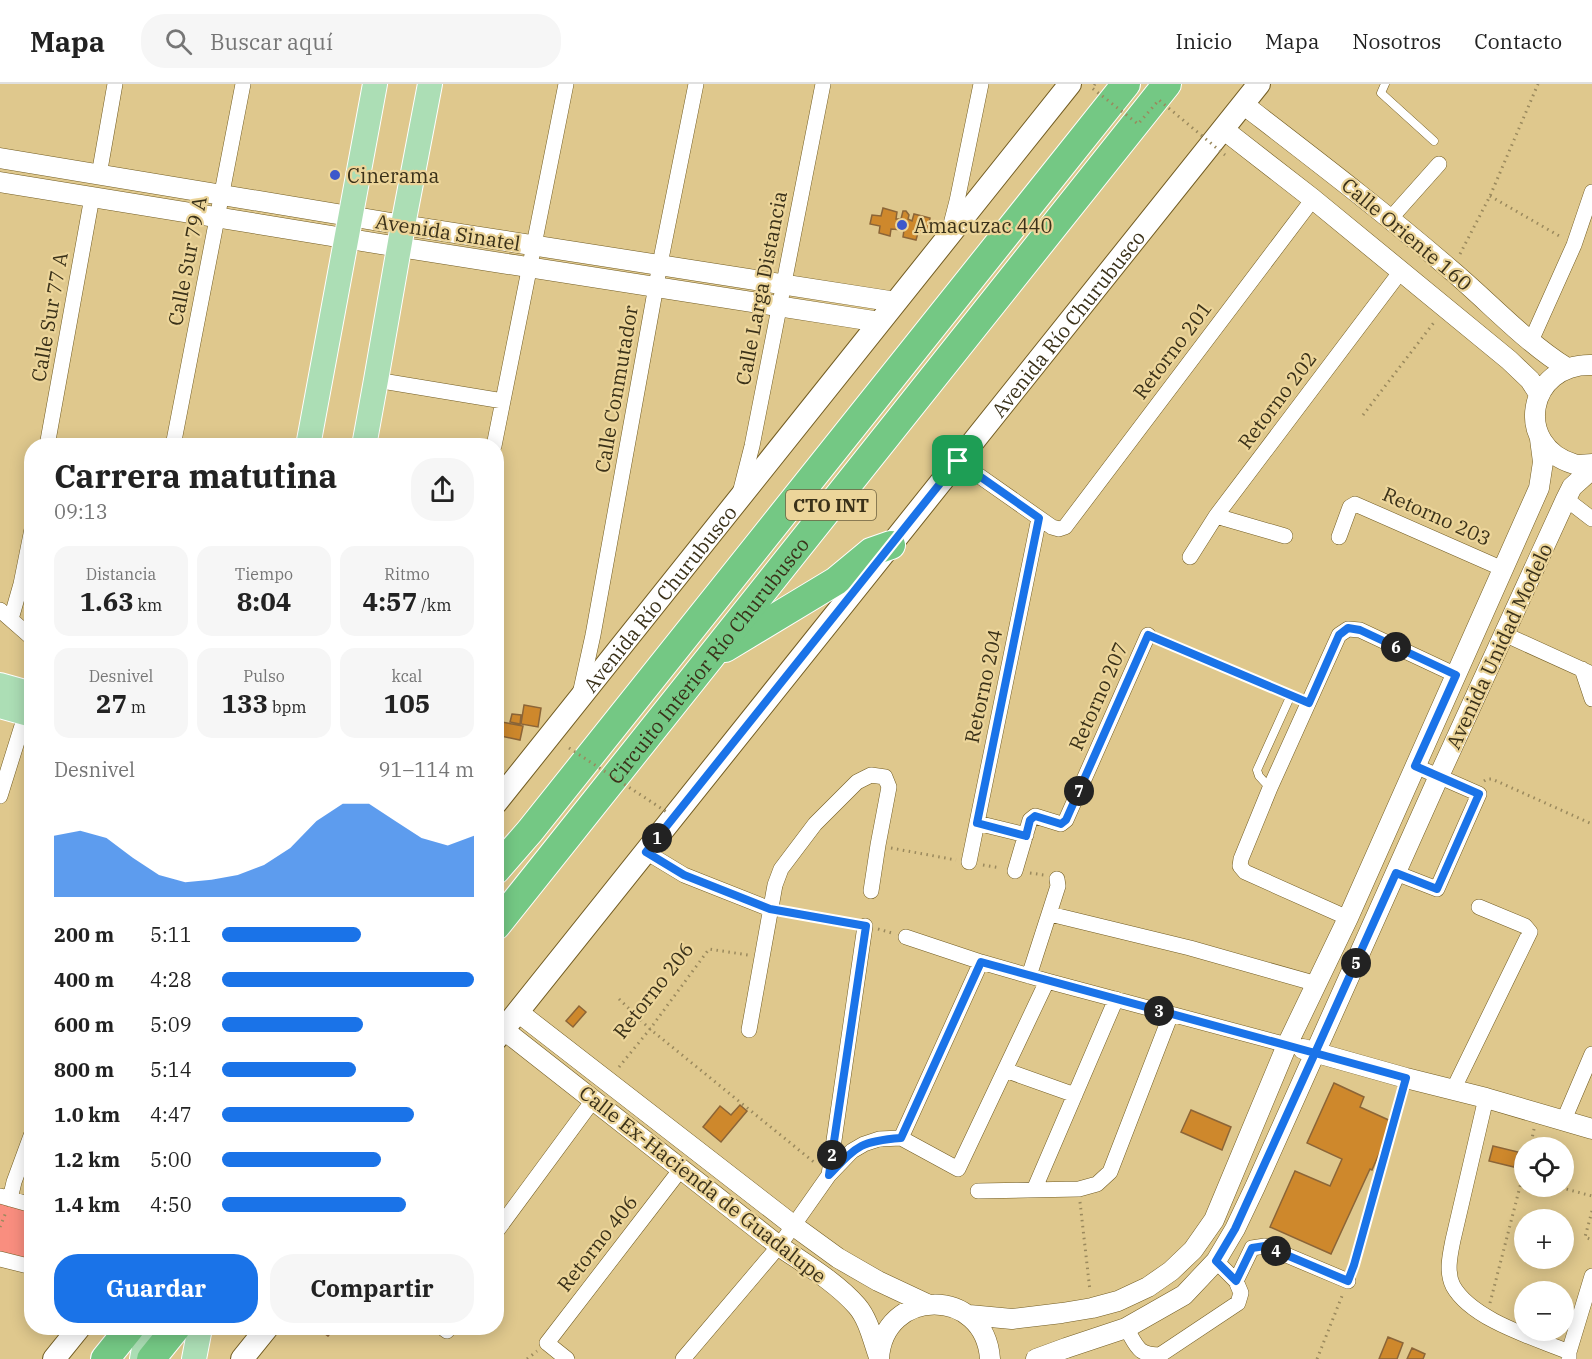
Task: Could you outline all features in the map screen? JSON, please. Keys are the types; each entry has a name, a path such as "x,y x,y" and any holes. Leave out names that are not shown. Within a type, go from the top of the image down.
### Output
{"highway":[{"name":"Circuito Interior Río Churubusco","path":"504,861 1126,84"},
{"name":"Circuito Interior Río Churubusco","path":"504,916 1167,84"},
{"path":"710,657 836,582 871,552 891,545"},
{"path":"105,1359 124,1335"},
{"path":"151,1359 170,1335"}],"main road":[{"path":"309,438 375,84"},
{"path":"365,438 430,84"},
{"name":"Avenida Río Churubusco","path":"504,789 578,701 1070,84"},
{"name":"Avenida Río Churubusco","path":"506,1027 1259,84"},
{"path":"0,685 24,703"},
{"path":"0,706 24,707"},
{"path":"54,1359 73,1335"},
{"path":"142,1359 147,1335"},
{"path":"194,1359 199,1335"},
{"path":"242,1359 261,1335"}],"street":[{"path":"99,175 115,84"},
{"name":"Calle Sur 79 A","path":"175,438 243,84"},
{"path":"496,438 566,84"},
{"name":"Calle Conmutador","path":"578,701 696,84"},
{"name":"Calle Larga Distancia","path":"738,500 752,446 823,84"},
{"path":"948,237 981,84"},
{"name":"Calle Oriente 160","path":"1243,104 1390,219 1452,270 1547,355 1567,368"},
{"name":"Calle Oriente 160","path":"1223,129 1313,199 1509,360 1530,380 1539,394"},
{"path":"1291,182 1311,156"},
{"name":"Avenida Sinatel","path":"0,158 221,196 530,267 880,322"},
{"path":"1390,219 1439,164"},
{"name":"Avenida Sinatel","path":"0,182 217,218 348,227"},
{"path":"1531,340 1574,245 1591,196"},
{"name":"Calle Sur 77 A","path":"48,438 92,197"},
{"name":"Retorno 201","path":"1039,518 1059,530 1065,527 1313,199"},
{"name":"Avenida Sinatel","path":"401,236 535,245 896,302"},
{"name":"Retorno 202","path":"1190,557 1216,516 1401,271"},
{"path":"1539,394 1550,378 1567,368 1592,365"},
{"path":"376,380 503,401"},
{"name":"Avenida Unidad Modelo","path":"969,1315 1012,1319 1092,1308 1118,1301 1148,1287 1171,1271 1193,1250 1214,1220 1287,1045 1348,918 1539,488 1543,462 1534,417 1539,394"},
{"path":"1540,439 1555,456 1575,465 1592,466"},
{"path":"958,461 1039,518"},
{"name":"Avenida Unidad Modelo","path":"1036,1359 1126,1328 1184,1295 1216,1261 1235,1229 1566,499 1572,487 1592,466"},
{"path":"1566,499 1592,519"},
{"name":"Retorno 203","path":"1339,537 1350,507 1355,504 1503,569"},
{"path":"1216,516 1286,536"},
{"name":"Retorno 204","path":"969,862 1039,518"},
{"path":"24,569 21,584 5,615 24,631"},
{"path":"1348,918 1245,872 1240,866 1270,788 1339,635 1348,628 1360,630 1456,675"},
{"path":"1504,634 1587,671 1592,699"},
{"name":"Retorno 207","path":"1015,871 1030,820 1035,816 1061,824 1066,820 1148,635"},
{"path":"0,796 24,725"},
{"path":"1396,873 1437,889 1479,794 1415,766"},
{"path":"749,1030 774,885 781,869 815,824 858,782 871,775 885,777 889,787 871,891"},
{"path":"977,823 1026,836"},
{"path":"646,852 684,875 770,909"},
{"path":"1029,976 1050,914 1058,886 1057,879"},
{"path":"1453,1089 1530,932 1525,926 1479,907"},
{"path":"1050,914 1190,948 1317,984"},
{"path":"829,1175 866,926"},
{"path":"906,937 1029,976 1453,1089 1592,1129"},
{"path":"901,1138 981,962"},
{"path":"683,1359 779,1246 829,1175 852,1151 879,1139 901,1138 958,1169 1047,981"},
{"path":"1034,1190 1116,999"},
{"path":"978,1191 1079,1189 1097,1184 1110,1172 1171,1014"},
{"name":"Calle Ex-Hacienda de Guadalupe","path":"506,1027 681,1169 779,1246 825,1278 858,1307 869,1328 879,1358"},
{"name":"Calle Ex-Hacienda de Guadalupe","path":"506,1027 838,1258 878,1281 927,1304 949,1305 969,1315"},
{"path":"1563,1122 1592,1054"},
{"path":"1005,1070 1075,1095"},
{"path":"1486,1098 1453,1240 1449,1264 1453,1285 1468,1304 1486,1318 1569,1355 1592,1276"},
{"path":"504,1221 594,1099"},
{"path":"24,1155 14,1182 5,1198 24,1203"},
{"name":"Retorno 406","path":"547,1343 681,1169"},
{"path":"1236,1281 1252,1248 1265,1246 1348,1281"},
{"path":"0,1259 24,1266"},
{"path":"1126,1328 1140,1351 1160,1356 1238,1303 1241,1293 1236,1281 1216,1261"},
{"path":"879,1358 883,1338 893,1322 909,1310 927,1304"},
{"path":"969,1315 981,1329 989,1346 990,1359"},
{"path":"546,1359 547,1343"},
{"path":"547,1343 567,1359"}],"lane":[{"path":"1385,84 1381,93 1434,141"},
{"path":"1270,788 1257,771 1290,695"}],"path":[{"path":"1095,84 1092,88 1138,124 1159,100 1225,154"},
{"path":"1452,270 1490,196 1538,84"},
{"path":"1490,196 1574,245"},
{"path":"1363,415 1423,337"},
{"path":"1148,635 1290,695"},
{"path":"569,748 679,820"},
{"path":"1479,794 1484,782 1492,779 1592,824"},
{"path":"770,909 866,926 906,937"},
{"name":"Retorno 206","path":"618,1068 710,949 762,957"},
{"path":"619,999 650,1029 829,1175"},
{"path":"1317,1359 1354,1265 1406,1078"},
{"path":"1533,1137 1534,1132"},
{"path":"1079,1189 1092,1308"},
{"path":"1574,1191 1592,1196"},
{"path":"1486,1318 1518,1197"},
{"path":"1592,1211 1585,1237 1592,1240"}],"shaded area":[{"path":"0,1203 24,1210 24,1263 0,1256"}],"building":[{"name":"Amacuzac 440","path":"883,208 897,212 896,219 901,219 903,211 906,211 909,215 908,219 912,221 914,214 930,218 927,234 918,233 916,240 903,237 904,230 891,229 890,236 879,233 880,226 870,224 872,215 881,216"},
{"path":"524,705 541,708 538,727 521,724"},
{"path":"512,714 521,715 520,724 510,722"},
{"path":"504,722 523,726 520,740 504,737"},
{"path":"579,1006 586,1012 573,1027 566,1021"},
{"path":"1334,1083 1364,1097 1360,1107 1393,1122 1331,1254 1270,1227 1295,1171 1330,1186 1342,1159 1307,1143"},
{"path":"740,1105 747,1111 721,1142 703,1127 720,1106 731,1115"},
{"path":"1191,1110 1231,1127 1222,1150 1181,1132"},
{"path":"1493,1146 1514,1151 1514,1167 1489,1161"},
{"path":"1388,1337 1403,1343 1397,1359 1379,1359"},
{"path":"1412,1348 1425,1354 1423,1359 1407,1359"}],"place":[{"name":"Cinerama","path":"335,175"},
{"name":"Amacuzac 440","path":"902,225"}],"route":[{"path":"958,461 646,852 684,875 770,909 866,926 829,1175 852,1151 864,1144 879,1139 901,1138 981,962 1315,1053 1235,1229 1216,1261 1236,1281 1252,1248 1265,1246 1348,1281 1406,1078 1315,1053 1396,873 1437,889 1479,794 1415,766 1456,675 1360,630 1348,628 1339,635 1309,703 1148,635 1066,820 1061,824 1035,816 1030,820 1026,836 977,823 1039,518 958,461"}]}
